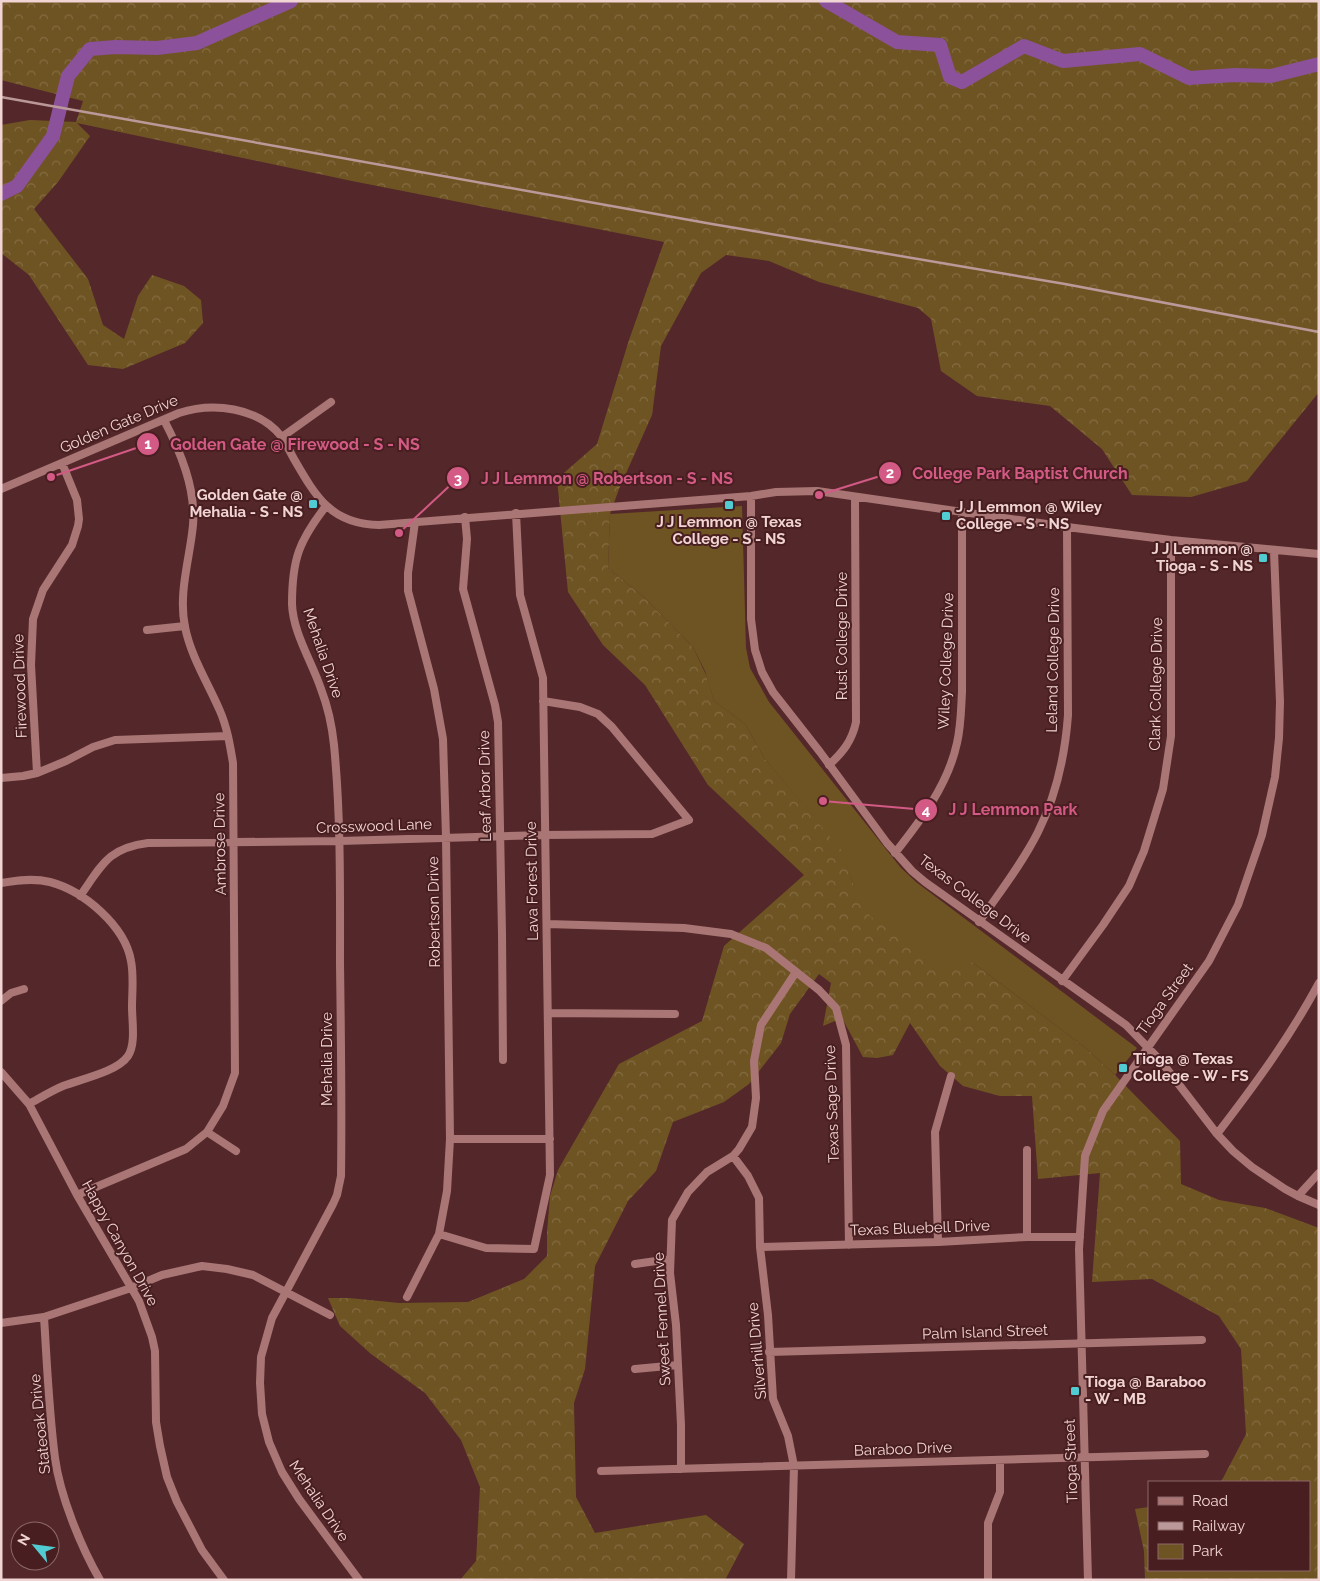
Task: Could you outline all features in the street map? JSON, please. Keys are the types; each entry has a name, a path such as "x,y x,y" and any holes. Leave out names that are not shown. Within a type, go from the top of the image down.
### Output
{"street":[{"path":"282,438 331,402"},
{"name":"Golden Gate Drive","path":"1,489 190,409 223,407 253,416 271,427 282,438 313,492 326,506 341,517 363,524 379,525 752,496 776,492 817,491 855,498 1170,540 1319,554"},
{"name":"Ambrose Drive","path":"78,1196 186,1149 206,1132 223,1106 235,1073 234,842 232,805 234,772 228,736 221,713 194,658 185,626 185,573 193,524 193,499 173,437 164,420"},
{"name":"Firewood Drive","path":"37,773 31,665 33,619 43,590 72,545 79,519 77,500 62,463"},
{"name":"Texas College Drive","path":"752,496 751,619 758,662 773,692 895,853 912,871 979,922 1126,1025 1148,1047 1184,1090 1217,1134 1252,1167 1298,1196 1319,1205"},
{"name":"Rust College Drive","path":"829,766 847,748 852,739 856,722 855,498"},
{"name":"Mehalia Drive","path":"326,506 309,528 300,546 294,566 292,605 295,623 328,710 334,746 340,841 341,1176 333,1204 269,1324 261,1357 260,1376 262,1414 269,1442 282,1472 299,1499 359,1580"},
{"name":"Wiley College Drive","path":"895,853 919,822 942,787 957,743 961,721 962,692 962,512"},
{"name":"Lava Forest Drive","path":"439,1234 486,1248 534,1249 550,1175 543,678 520,595 516,513"},
{"name":"Leaf Arbor Drive","path":"465,517 467,539 464,589 498,722 503,1060"},
{"name":"Robertson Drive","path":"407,1297 439,1234 448,1191 450,1139 446,838 442,725 408,591 408,572 415,522"},
{"name":"Leland College Drive","path":"979,922 1030,847 1048,808 1058,780 1067,732 1068,715 1067,527"},
{"name":"Clark College Drive","path":"1062,981 1129,886 1144,851 1163,789 1171,736 1170,540"},
{"name":"Tioga Street","path":"1088,1580 1080,1237 1085,1156 1103,1111 1200,974 1220,941 1238,906 1267,815 1275,777 1280,702 1274,551"},
{"path":"147,630 185,626"},
{"name":"Crosswood Lane","path":"80,896 113,853 129,846 148,842 340,841 652,834 690,820 612,727 598,714 580,707 544,701"},
{"path":"1,778 37,773 93,747 115,740 228,736"},
{"path":"1,883 28,879 49,882 80,896 93,904 109,921 125,943 131,962 131,1046 129,1055 115,1066 64,1086 29,1104"},
{"name":"Texas Sage Drive","path":"547,924 684,928 731,934 766,948 819,990 836,1008 846,1045 849,1245"},
{"name":"Sweet Fennel Drive","path":"681,1469 681,1425 676,1325 670,1273 672,1220 688,1192 707,1172 733,1156 752,1127 756,1098 754,1061 761,1025 796,972"},
{"path":"1217,1134 1261,1076 1296,1024 1319,983"},
{"path":"1,1001 11,993 24,989"},
{"path":"548,1013 675,1014"},
{"name":"Happy Canyon Drive","path":"1,1072 29,1104 78,1196 139,1301 155,1350 156,1422 167,1477 177,1502 202,1550 224,1580"},
{"path":"938,1242 935,1132 951,1076"},
{"path":"206,1132 236,1151"},
{"path":"450,1139 550,1140"},
{"path":"1027,1150 1027,1237"},
{"name":"Silverhill Drive","path":"733,1156 748,1176 759,1198 760,1247 768,1315 773,1399 788,1436 794,1466 791,1580"},
{"path":"1298,1196 1319,1173"},
{"name":"Texas Bluebell Drive","path":"760,1247 938,1242 1027,1237 1080,1237"},
{"path":"635,1264 670,1259"},
{"path":"1,1323 44,1317 131,1288 162,1275 202,1266 227,1268 264,1279 330,1315"},
{"name":"Stateoak Drive","path":"44,1317 56,1466 78,1532 100,1580"},
{"name":"Palm Island Street","path":"769,1352 1202,1340"},
{"path":"635,1368 678,1365"},
{"name":"Baraboo Drive","path":"601,1472 1205,1454"},
{"path":"988,1580 988,1523 1000,1492 1000,1460"}],"green space":[{"path":"1,1 1319,1 1319,392 1247,481 1191,497 1132,495 1102,449 1050,406 977,396 941,371 931,319 918,308 819,282 769,261 726,255 701,273 661,346 652,415 610,514 608,568 644,597 693,647 707,677 714,701 745,724 765,759 842,850 854,886 972,962 1087,1049 1180,1141 1181,1184 1219,1200 1265,1208 1319,1228 1319,1580 1145,1580 1144,1551 1135,1509 1148,1507 1148,1571 1310,1571 1310,1481 1222,1481 1246,1434 1241,1349 1219,1316 1152,1279 1092,1282 1100,1173 1038,1179 1032,1096 1000,1096 963,1086 940,1066 910,1023 893,1055 877,1058 863,1057 842,1018 823,1026 831,983 819,974 790,1014 781,1043 749,1084 724,1102 673,1122 656,1171 628,1201 595,1266 585,1369 574,1403 576,1497 595,1533 706,1515 744,1544 725,1580 460,1580 476,1561 480,1487 461,1440 425,1393 371,1354 340,1326 328,1298 399,1303 468,1302 524,1279 547,1256 550,1196 558,1170 619,1064 702,1021 724,946 804,875 708,785 645,685 603,645 568,592 557,479 597,444 629,340 664,242 352,181 77,123 90,136 58,182 34,209 88,279 103,325 124,339 138,296 152,275 184,286 201,300 203,323 185,343 123,369 88,365 29,275 1,253 1,125 30,120 76,122 83,101 1,80"},
{"path":"742,506 746,648 750,668 769,702 901,868 916,882 1137,1048 1115,1075 1087,1049 972,962 946,970 870,916 854,886 841,850 765,759 745,724 714,701 705,671 693,647 644,597 608,568 610,514"}],"waterway":[{"path":"1,194 17,186 53,136 68,76 90,49 116,47 157,48 197,43 291,1"},
{"path":"826,1 897,42 940,45 950,77 962,82 1024,46 1063,61 1140,54 1189,78 1235,75 1271,76 1319,64"}],"railway":[{"path":"1,97 712,224 1065,284 1319,332"}],"place":[{"name":"Golden Gate @ Firewood - S - NS","path":"51,477"},
{"name":"College Park Baptist Church","path":"819,495"},
{"name":"Golden Gate @ Mehalia - S - NS","path":"313,504"},
{"name":"J J Lemmon @ Texas College - S - NS","path":"729,505"},
{"name":"J J Lemmon @ Wiley College - S - NS","path":"946,516"},
{"name":"J J Lemmon @ Robertson - S - NS","path":"399,533"},
{"name":"J J Lemmon @ Tioga - S - NS","path":"1263,558"},
{"name":"J J Lemmon Park","path":"823,801"},
{"name":"Tioga @ Texas College - W - FS","path":"1123,1068"},
{"name":"Tioga @ Baraboo - W - MB","path":"1075,1391"}]}
